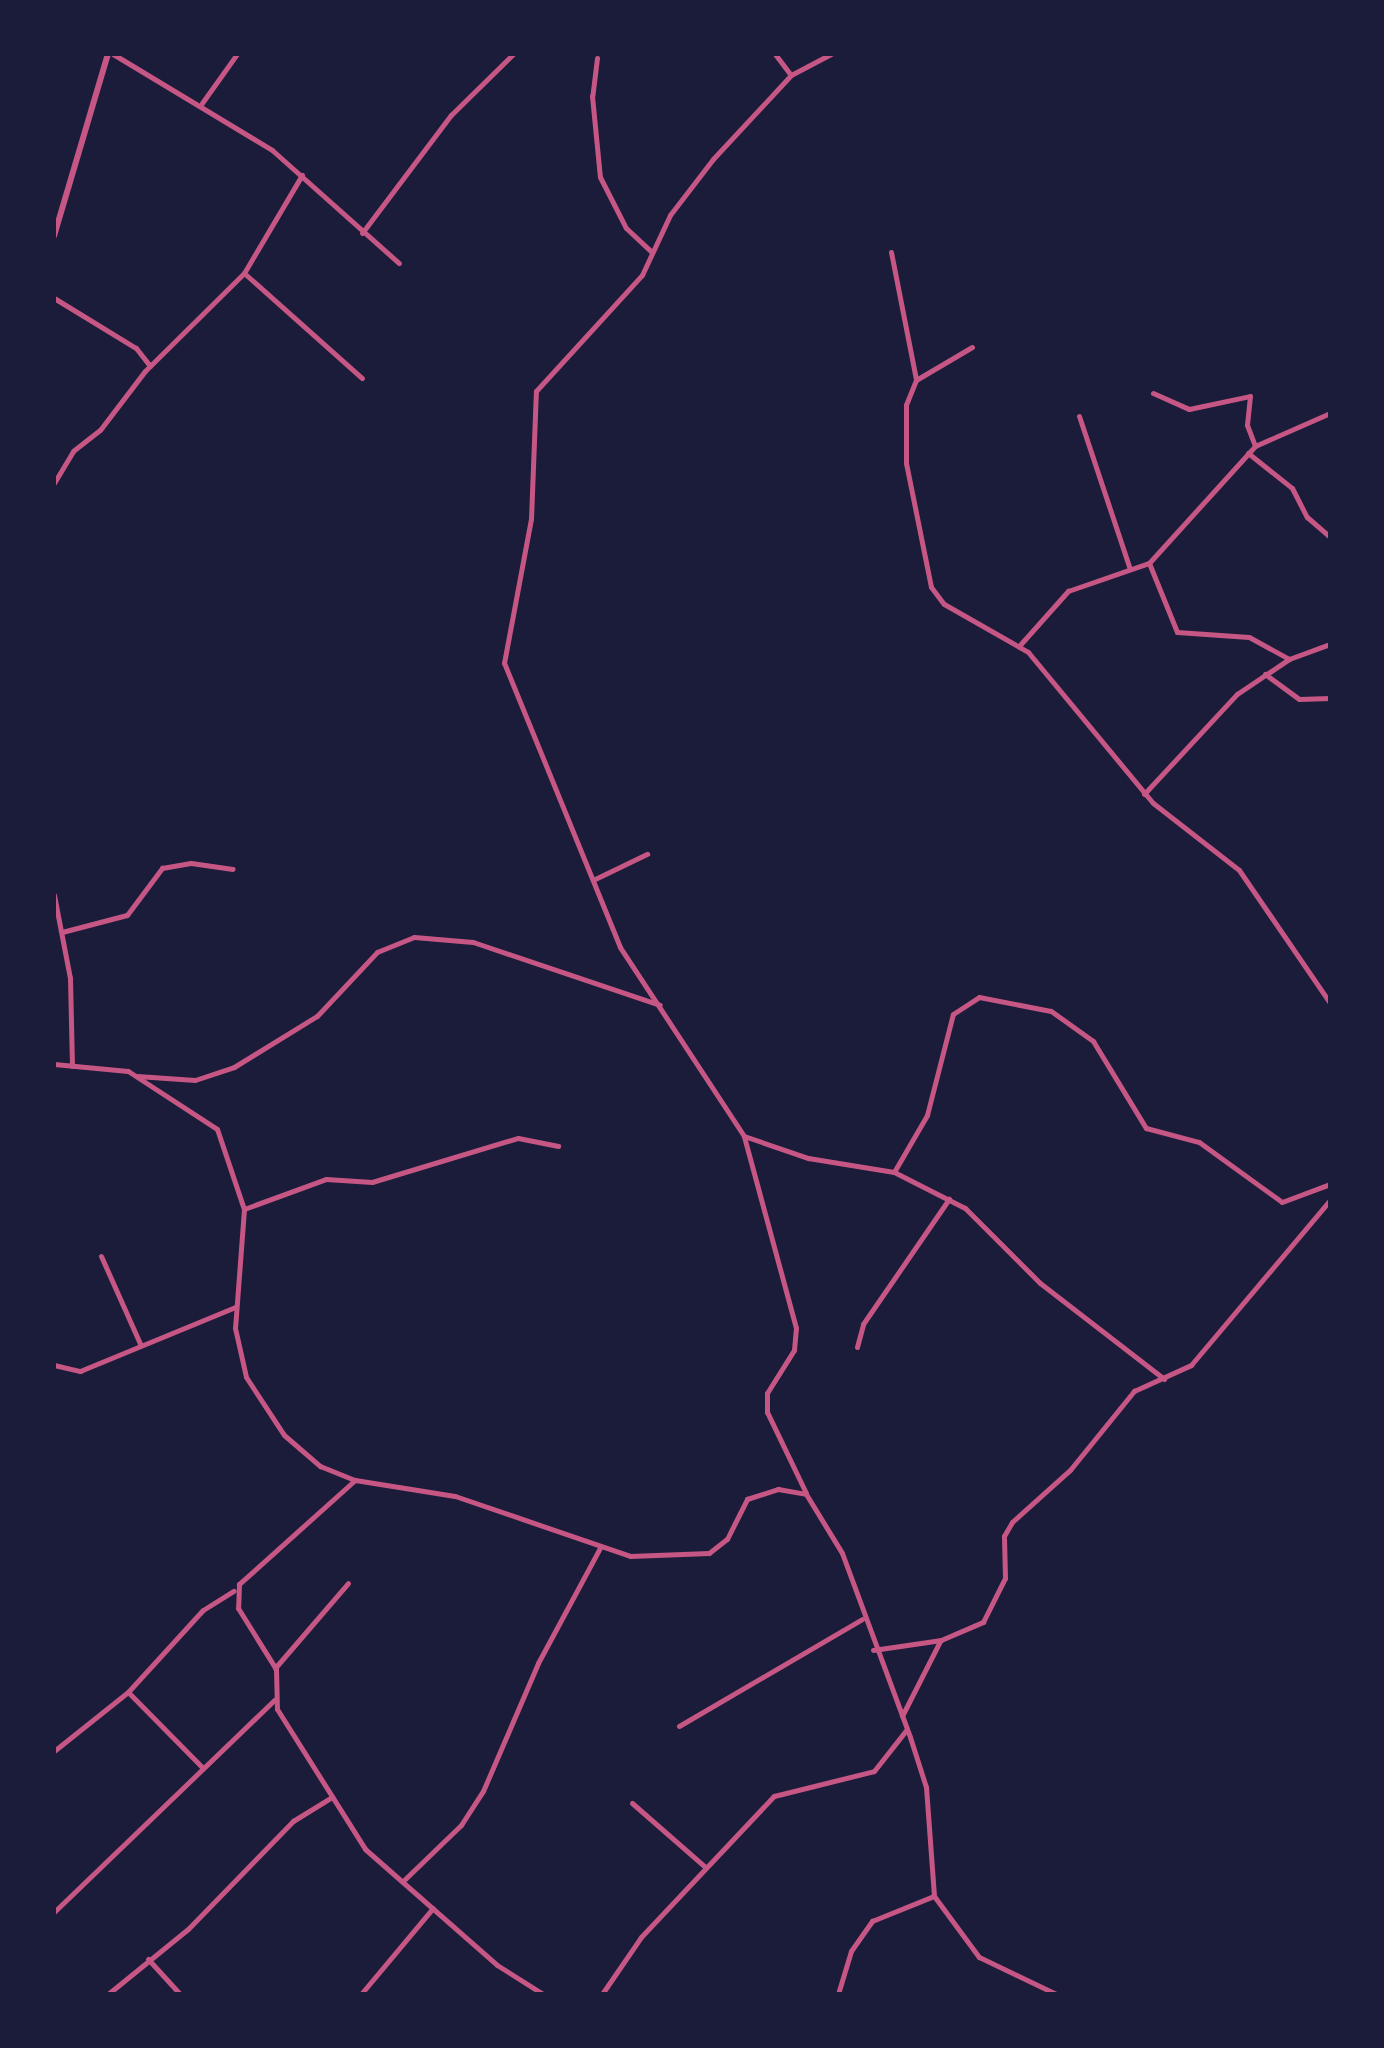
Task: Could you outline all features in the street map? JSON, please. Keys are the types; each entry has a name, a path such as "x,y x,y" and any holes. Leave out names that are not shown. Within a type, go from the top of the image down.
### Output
{"street":[{"path":"54,236 111,54 202,103 302,175 362,233 399,263"},
{"path":"202,103 237,54"},
{"path":"362,233 451,115 513,54"},
{"path":"775,54 791,75"},
{"path":"831,54 791,75 704,171 652,252 642,275 572,343 533,399 531,519 504,663 525,728 595,879 620,947 661,1005 744,1136 796,1328 794,1350 767,1393 767,1412 806,1494 842,1553 873,1650 907,1728 926,1787 934,1896 979,1957 1056,1994"},
{"path":"597,58 592,96 600,177 626,228 652,252"},
{"path":"54,483 73,451 100,430 150,366 244,273 302,175"},
{"path":"891,252 916,380 903,426 931,587 944,604 1019,646 1051,675 1144,794 1239,870 1330,1003"},
{"path":"244,273 362,378"},
{"path":"54,298 136,348 150,366"},
{"path":"916,380 972,347"},
{"path":"1153,393 1189,409 1250,396 1247,425 1255,446"},
{"path":"1019,646 1068,591 1149,563 1255,446 1330,413"},
{"path":"1079,416 1130,569"},
{"path":"1248,453 1292,488 1307,517 1330,537"},
{"path":"1149,563 1177,632 1249,637 1289,659"},
{"path":"1144,794 1176,754 1264,674 1289,659 1330,644"},
{"path":"1264,674 1299,699 1330,698"},
{"path":"595,879 647,854"},
{"path":"62,932 127,915 162,868 191,863 233,869"},
{"path":"54,895 62,932 72,1066"},
{"path":"54,1064 195,1080 234,1067 317,1016 377,952 414,937 473,942 661,1005"},
{"path":"894,1172 927,1115 953,1014 979,997 1051,1011 1093,1041 1146,1128 1199,1142 1275,1199 1298,1202 1330,1184"},
{"path":"135,1075 160,1098 217,1129 244,1209 235,1307 240,1359 253,1393 300,1452 355,1480 455,1496 630,1556 709,1553 727,1539 747,1499 778,1489 806,1494"},
{"path":"744,1136 808,1158 894,1172 949,1199 981,1219 1093,1328 1165,1379"},
{"path":"244,1209 326,1179 372,1182 518,1138 558,1146"},
{"path":"857,1347 863,1324 949,1199"},
{"path":"873,1650 941,1640 975,1627 992,1609 1005,1578 1012,1522 1070,1470 1134,1391 1191,1365 1330,1200"},
{"path":"101,1256 141,1346"},
{"path":"54,1365 80,1371 235,1307"},
{"path":"54,1751 128,1692 203,1610 234,1591 355,1480"},
{"path":"403,1881 461,1825 483,1791 538,1663 600,1548"},
{"path":"275,1668 348,1583"},
{"path":"234,1591 275,1668 274,1700 365,1849 433,1908 543,1994"},
{"path":"679,1726 862,1619"},
{"path":"902,1716 941,1640"},
{"path":"128,1692 202,1767"},
{"path":"54,1912 274,1700"},
{"path":"605,1993 704,1866 750,1829 774,1796 874,1771 907,1728"},
{"path":"108,1994 188,1929 293,1821 332,1797"},
{"path":"632,1803 704,1866"},
{"path":"838,1994 851,1951 872,1921 934,1896"},
{"path":"361,1994 433,1908"},
{"path":"148,1959 180,1994"}]}
